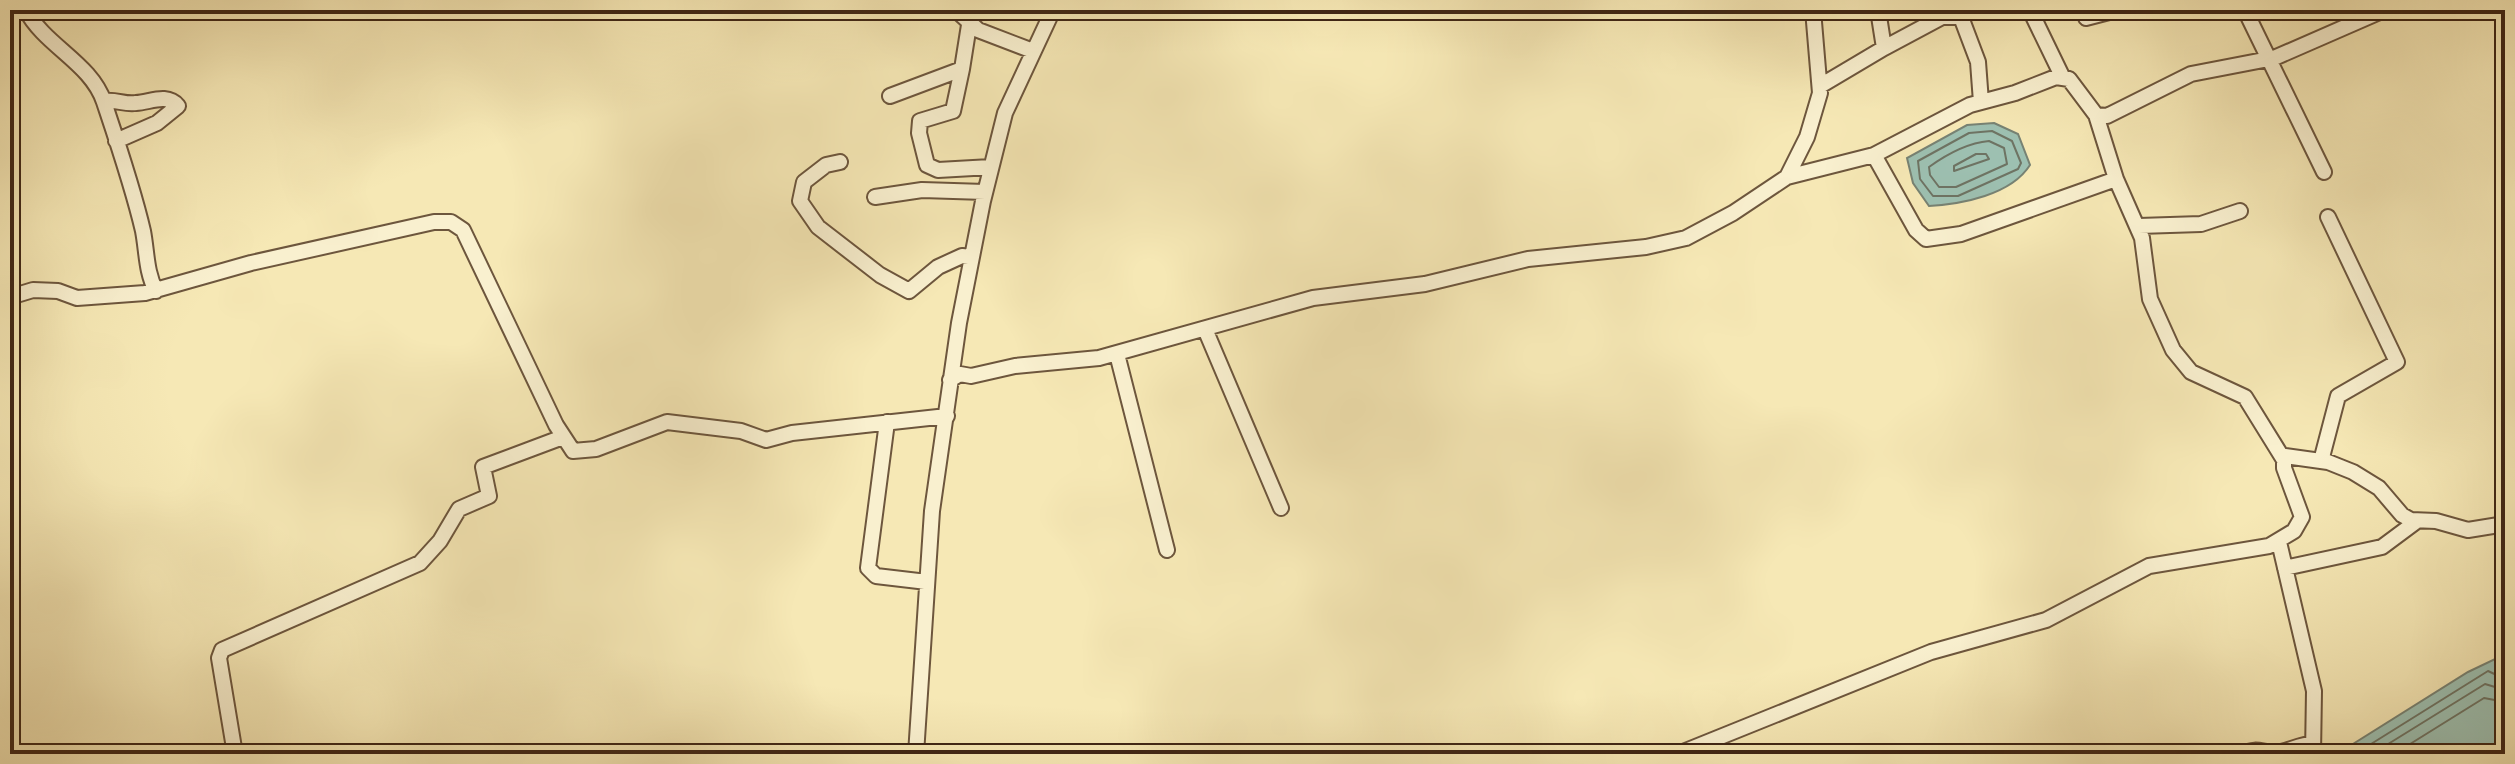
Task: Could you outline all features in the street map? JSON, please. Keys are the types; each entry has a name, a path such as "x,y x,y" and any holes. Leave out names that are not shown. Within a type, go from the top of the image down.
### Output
{"street":[{"path":"26,10 41,33 92,80 104,101 142,229 149,275 156,291"},
{"path":"956,10 969,25 1033,51"},
{"path":"916,754 932,511 971,257 1005,113 1053,10"},
{"path":"1787,177 1815,115 1820,86 1813,10"},
{"path":"1878,10 1884,48"},
{"path":"1678,754 1931,652 2046,620 2149,566 2250,551 2279,542 2301,521 2284,460 2254,407 2241,392 2191,372 2173,350 2146,286 2139,226 2116,179 2096,115 2074,83 2062,76 2030,10"},
{"path":"2086,18 2117,10"},
{"path":"2245,10 2324,172"},
{"path":"2096,115 2107,116 2125,110 2197,72 2269,59 2384,10"},
{"path":"1820,86 1942,17 1961,17 1978,62 1981,102"},
{"path":"969,25 953,111 920,121 919,133 927,165 938,170 991,167"},
{"path":"890,96 962,69"},
{"path":"950,380 960,374 971,376 1015,366 1117,354 1251,313 1313,298 1425,284 1528,259 1646,247 1686,238 1733,213 1787,177 1874,155 1943,117 2062,76"},
{"path":"104,101 134,104 155,98 172,100 178,106 157,123 116,141"},
{"path":"1874,155 1916,230 1926,239 1961,234 2116,179"},
{"path":"840,162 826,165 804,182 798,195 800,201 818,227 880,275 909,291 938,267 962,256 971,257"},
{"path":"875,197 922,190 985,192"},
{"path":"2139,226 2201,224 2240,211"},
{"path":"2321,461 2338,396 2397,362 2328,217"},
{"path":"10,297 33,290 58,291 77,298 156,291 251,263 434,222 451,222 463,230 563,437 573,451 584,452 667,422 741,431 766,440 947,416"},
{"path":"1205,329 1281,508"},
{"path":"1117,354 1167,550"},
{"path":"887,422 868,568 876,576 927,582"},
{"path":"235,754 219,658 222,650 420,563 440,541 459,509 489,496 483,467 563,437"},
{"path":"2284,460 2285,456 2340,465 2366,479 2402,515 2417,521 2436,521 2468,530 2505,524"},
{"path":"2285,568 2371,551 2390,543 2417,521"},
{"path":"2243,754 2254,749 2274,753 2299,744 2313,749 2314,691 2279,542"}],"water":[{"path":"1994,123 2018,134 2030,165 2011,184 1998,191 1970,200 1929,206 1913,183 1907,158 1967,125"},
{"path":"2495,659 2505,678 2505,754 2344,754 2353,744 2468,672"}]}
